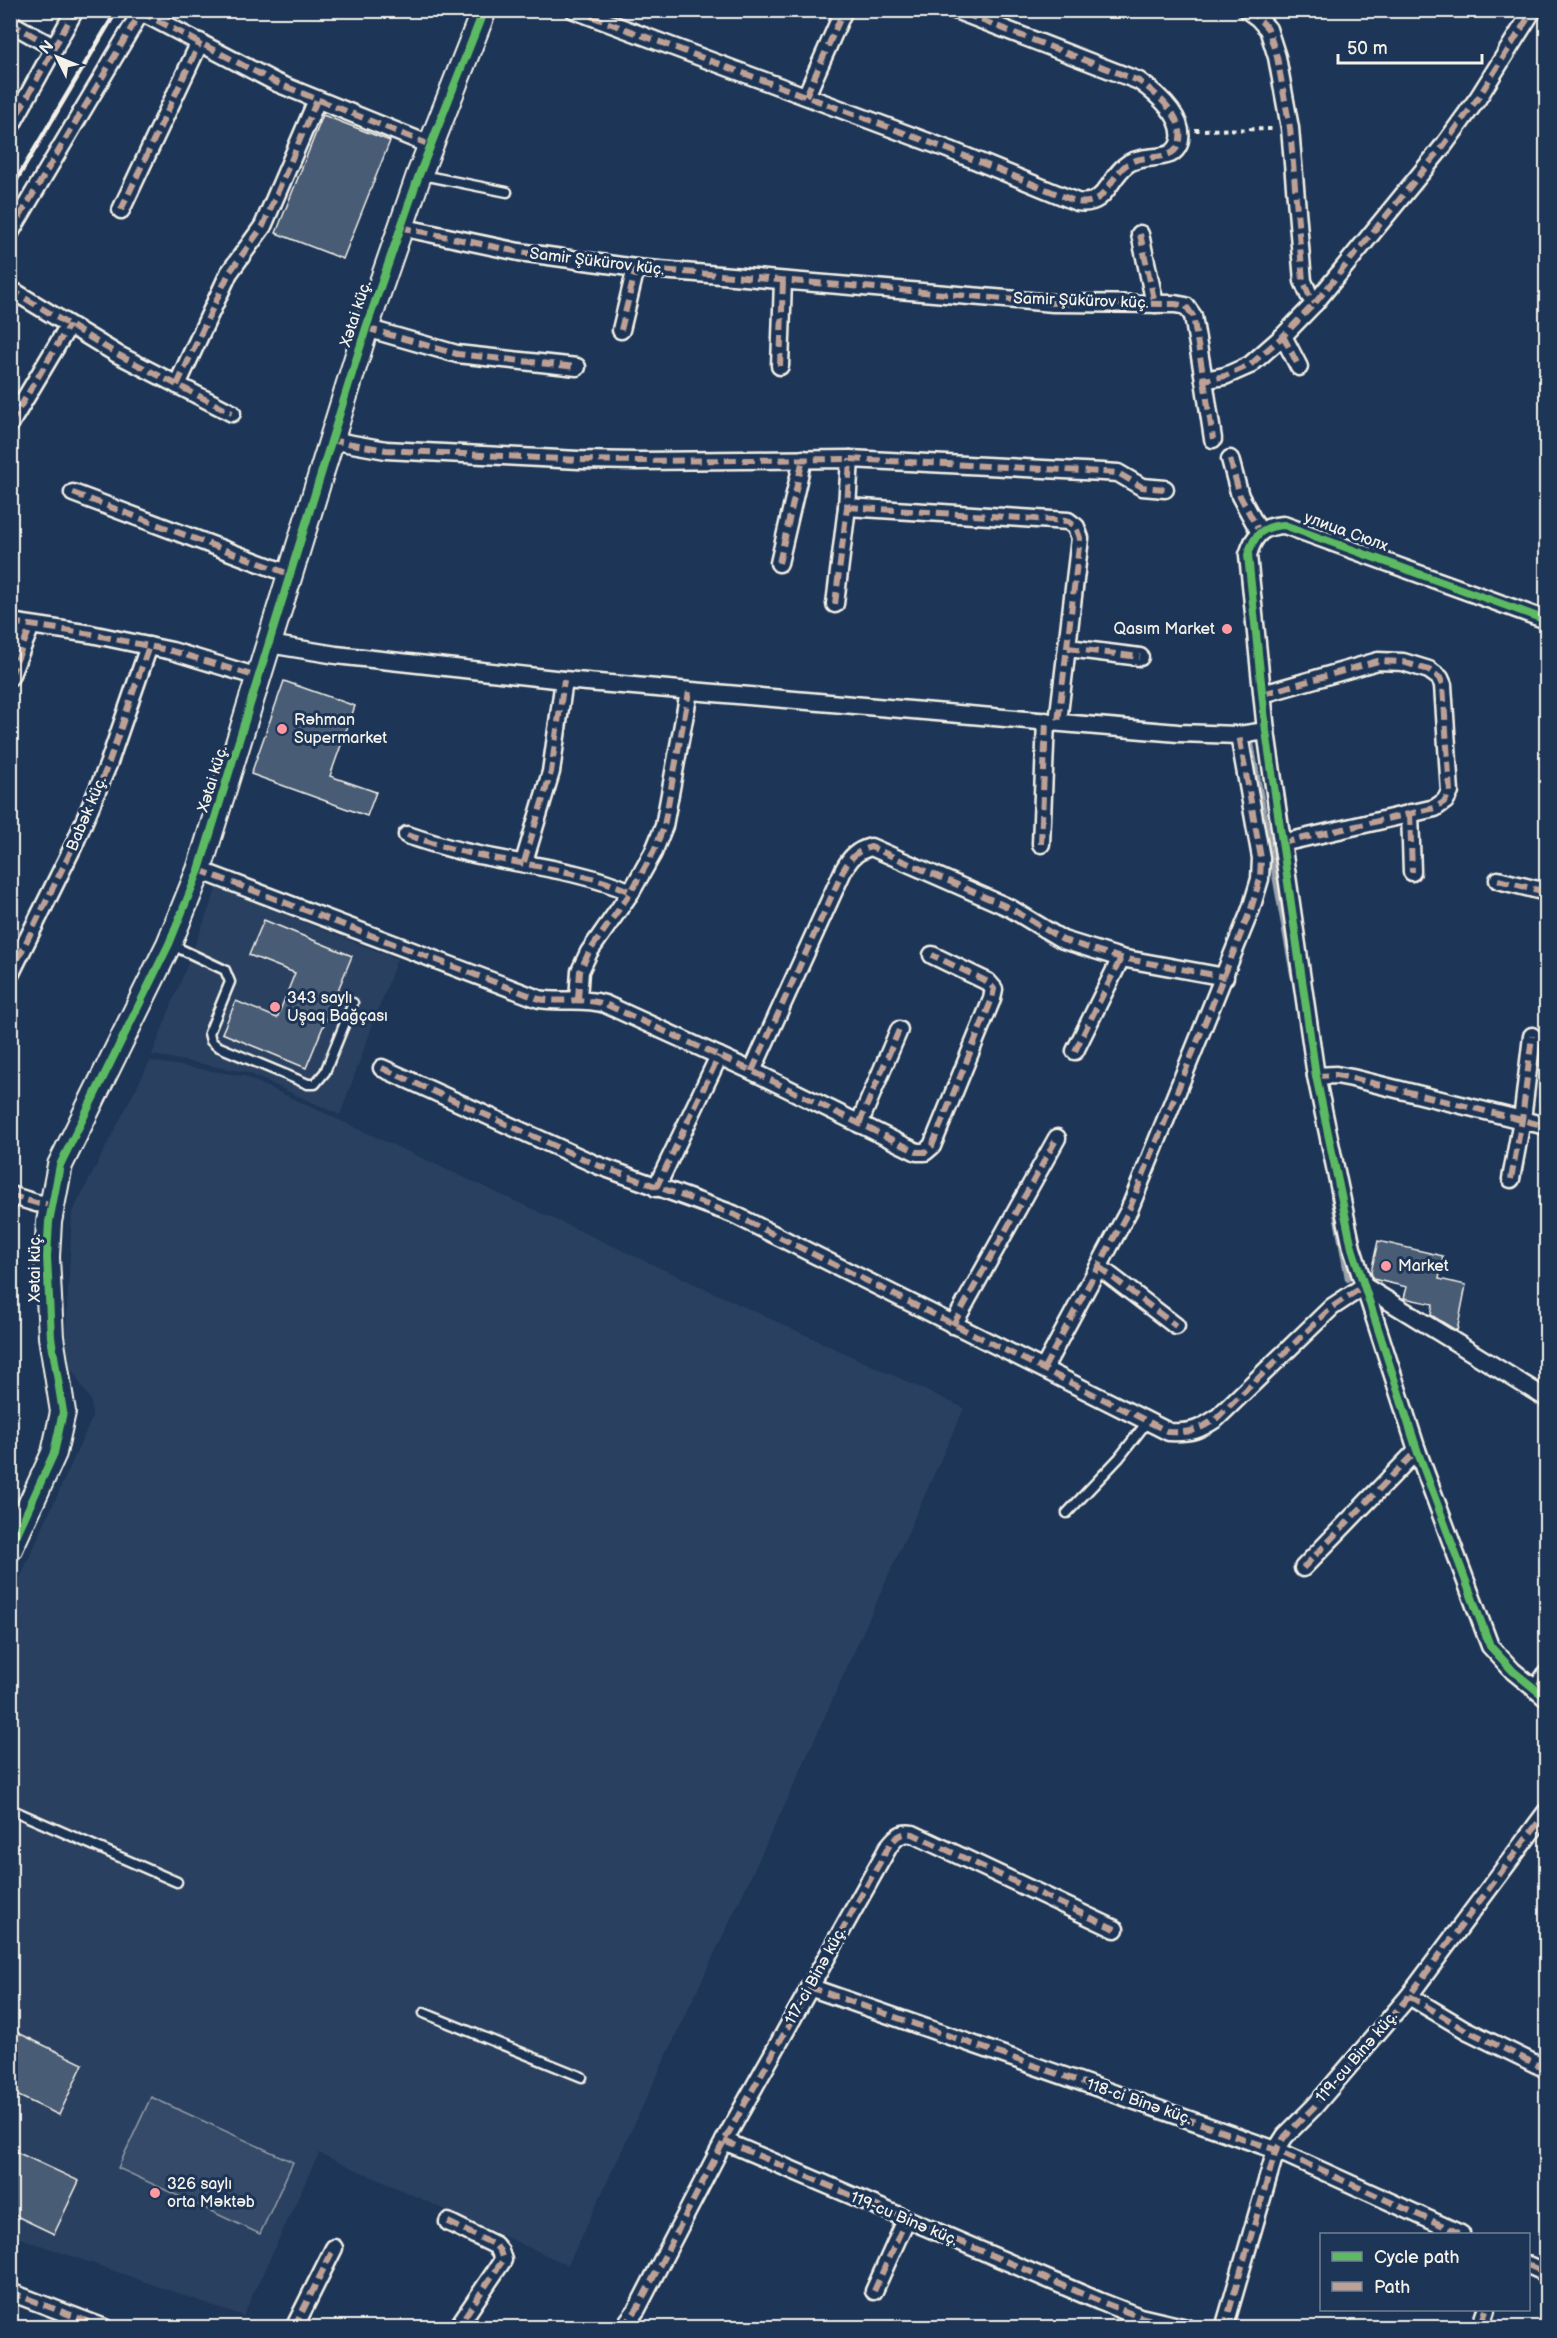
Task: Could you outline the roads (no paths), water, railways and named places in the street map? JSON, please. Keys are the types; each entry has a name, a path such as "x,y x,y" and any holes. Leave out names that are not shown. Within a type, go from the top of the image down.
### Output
{"street":[{"path":"10,128 75,10"},
{"name":"Xətai küç.","path":"10,1550 54,1453 63,1412 61,1388 51,1337 47,1257 52,1205 58,1174 67,1150 169,944 199,870 366,328 418,174 484,10"},
{"path":"574,10 950,150 1077,202 1087,204 1097,199 1128,164 1139,159 1176,151 1180,142 1180,130 1173,114 1160,98 1139,81 955,10"},
{"path":"806,96 844,10"},
{"path":"1247,10 1258,18 1273,40 1290,128 1304,281 1315,303"},
{"path":"1213,439 1204,380 1225,376 1243,369 1283,336 1315,303 1444,145 1478,98 1533,10"},
{"path":"10,233 142,11 277,83 430,145"},
{"path":"10,23 55,48"},
{"path":"121,210 200,42"},
{"path":"177,386 229,273 263,226 317,100"},
{"name":"Samir Şükürov küç.","path":"400,227 519,252 636,268 1053,303 1186,306 1193,316 1204,380"},
{"path":"1140,234 1155,304"},
{"path":"621,330 636,268"},
{"path":"780,366 783,281"},
{"path":"10,289 117,354 232,413"},
{"path":"10,424 69,325"},
{"path":"366,328 457,354 577,367"},
{"path":"1283,336 1299,367"},
{"path":"330,440 386,450 579,460 850,459 1118,472 1143,487 1165,489"},
{"path":"779,563 803,459"},
{"path":"835,604 847,507 850,459"},
{"path":"1230,459 1240,496 1259,531 1248,555 1266,731 1316,1076 1352,1248 1417,1450 1490,1646 1513,1671 1541,1693 1546,1674"},
{"path":"73,493 289,574"},
{"path":"847,507 1068,521 1076,526 1080,537 1068,648 1052,721 1041,844"},
{"name":"улица Сюлх","path":"1259,531 1272,525 1300,529 1546,620"},
{"path":"10,622 91,634 149,646 258,677"},
{"path":"10,677 31,626"},
{"path":"269,644 336,655 689,692 1178,733 1239,735 1266,731"},
{"name":"Babək küç.","path":"10,975 74,845 108,765 149,646"},
{"path":"1068,648 1140,657"},
{"path":"1263,694 1378,661 1403,662 1429,670 1440,678 1443,686 1450,792 1445,801 1435,808 1282,843"},
{"path":"524,862 551,772 564,680"},
{"path":"578,999 580,971 589,952 631,892 653,853 664,826 689,692"},
{"path":"1044,1368 1130,1210 1251,909 1260,879 1261,858 1239,735"},
{"path":"1410,813 1412,872"},
{"path":"407,835 465,852 524,862 604,881 631,892"},
{"path":"752,1071 843,871 851,857 871,847 1010,908 1057,937 1121,958 1225,978"},
{"path":"199,870 539,999 558,1002 578,999 605,1004 752,1071 917,1152 926,1152 932,1146 992,999 994,989 988,982 932,955"},
{"path":"1498,880 1546,892"},
{"path":"1075,1051 1121,958"},
{"path":"859,1124 899,1030"},
{"path":"1511,1179 1522,1120 1532,1036"},
{"path":"656,1188 719,1056"},
{"path":"382,1068 597,1165 733,1214 1169,1432 1186,1433 1199,1430 1217,1418 1332,1307 1364,1286"},
{"path":"1316,1076 1336,1075 1352,1078 1546,1126"},
{"path":"953,1325 1057,1138"},
{"path":"10,1195 52,1205"},
{"path":"1099,1267 1176,1326"},
{"path":"1364,1286 1546,1398"},
{"path":"1303,1568 1417,1450"},
{"name":"119-cu Binə küç.","path":"1222,2328 1225,2325 1276,2150 1285,2136 1314,2108 1409,1995 1546,1812"},
{"name":"117-ci Binə küç.","path":"622,2328 637,2309 724,2141 809,1986 889,1846 897,1836 905,1833 914,1834 1115,1929"},
{"name":"118-ci Binə küç.","path":"809,1986 1276,2150 1457,2233"},
{"path":"1409,1995 1466,2030 1546,2069"},
{"name":"119-cu Binə küç.","path":"724,2141 1099,2301 1140,2317 1187,2328"},
{"path":"874,2291 906,2220"},
{"path":"448,2222 495,2245 503,2260 457,2328"},
{"path":"294,2328 334,2248"},
{"path":"1530,2266 1546,2272"},
{"path":"10,2292 105,2328"}],"lane":[{"path":"418,174 507,192"},
{"path":"169,944 225,970 229,976 230,982 209,1033 211,1041 217,1046 308,1084 315,1084 325,1072 353,1004"},
{"path":"1067,1513 1119,1458 1147,1422"},
{"path":"10,1809 177,1882"},
{"path":"424,2013 582,2077"}],"waterway":[{"path":"1251,743 1294,980"},
{"path":"1333,1197 1348,1279"}],"railway":[{"path":"10,191 117,10"}],"place":[{"name":"Qasım Market","path":"1227,629"},
{"name":"Rəhman Supermarket","path":"282,729"},
{"name":"343 saylı Uşaq Bağçası","path":"275,1007"},
{"name":"Market","path":"1386,1266"},
{"name":"326 saylı orta Məktəb","path":"155,2193"}]}
